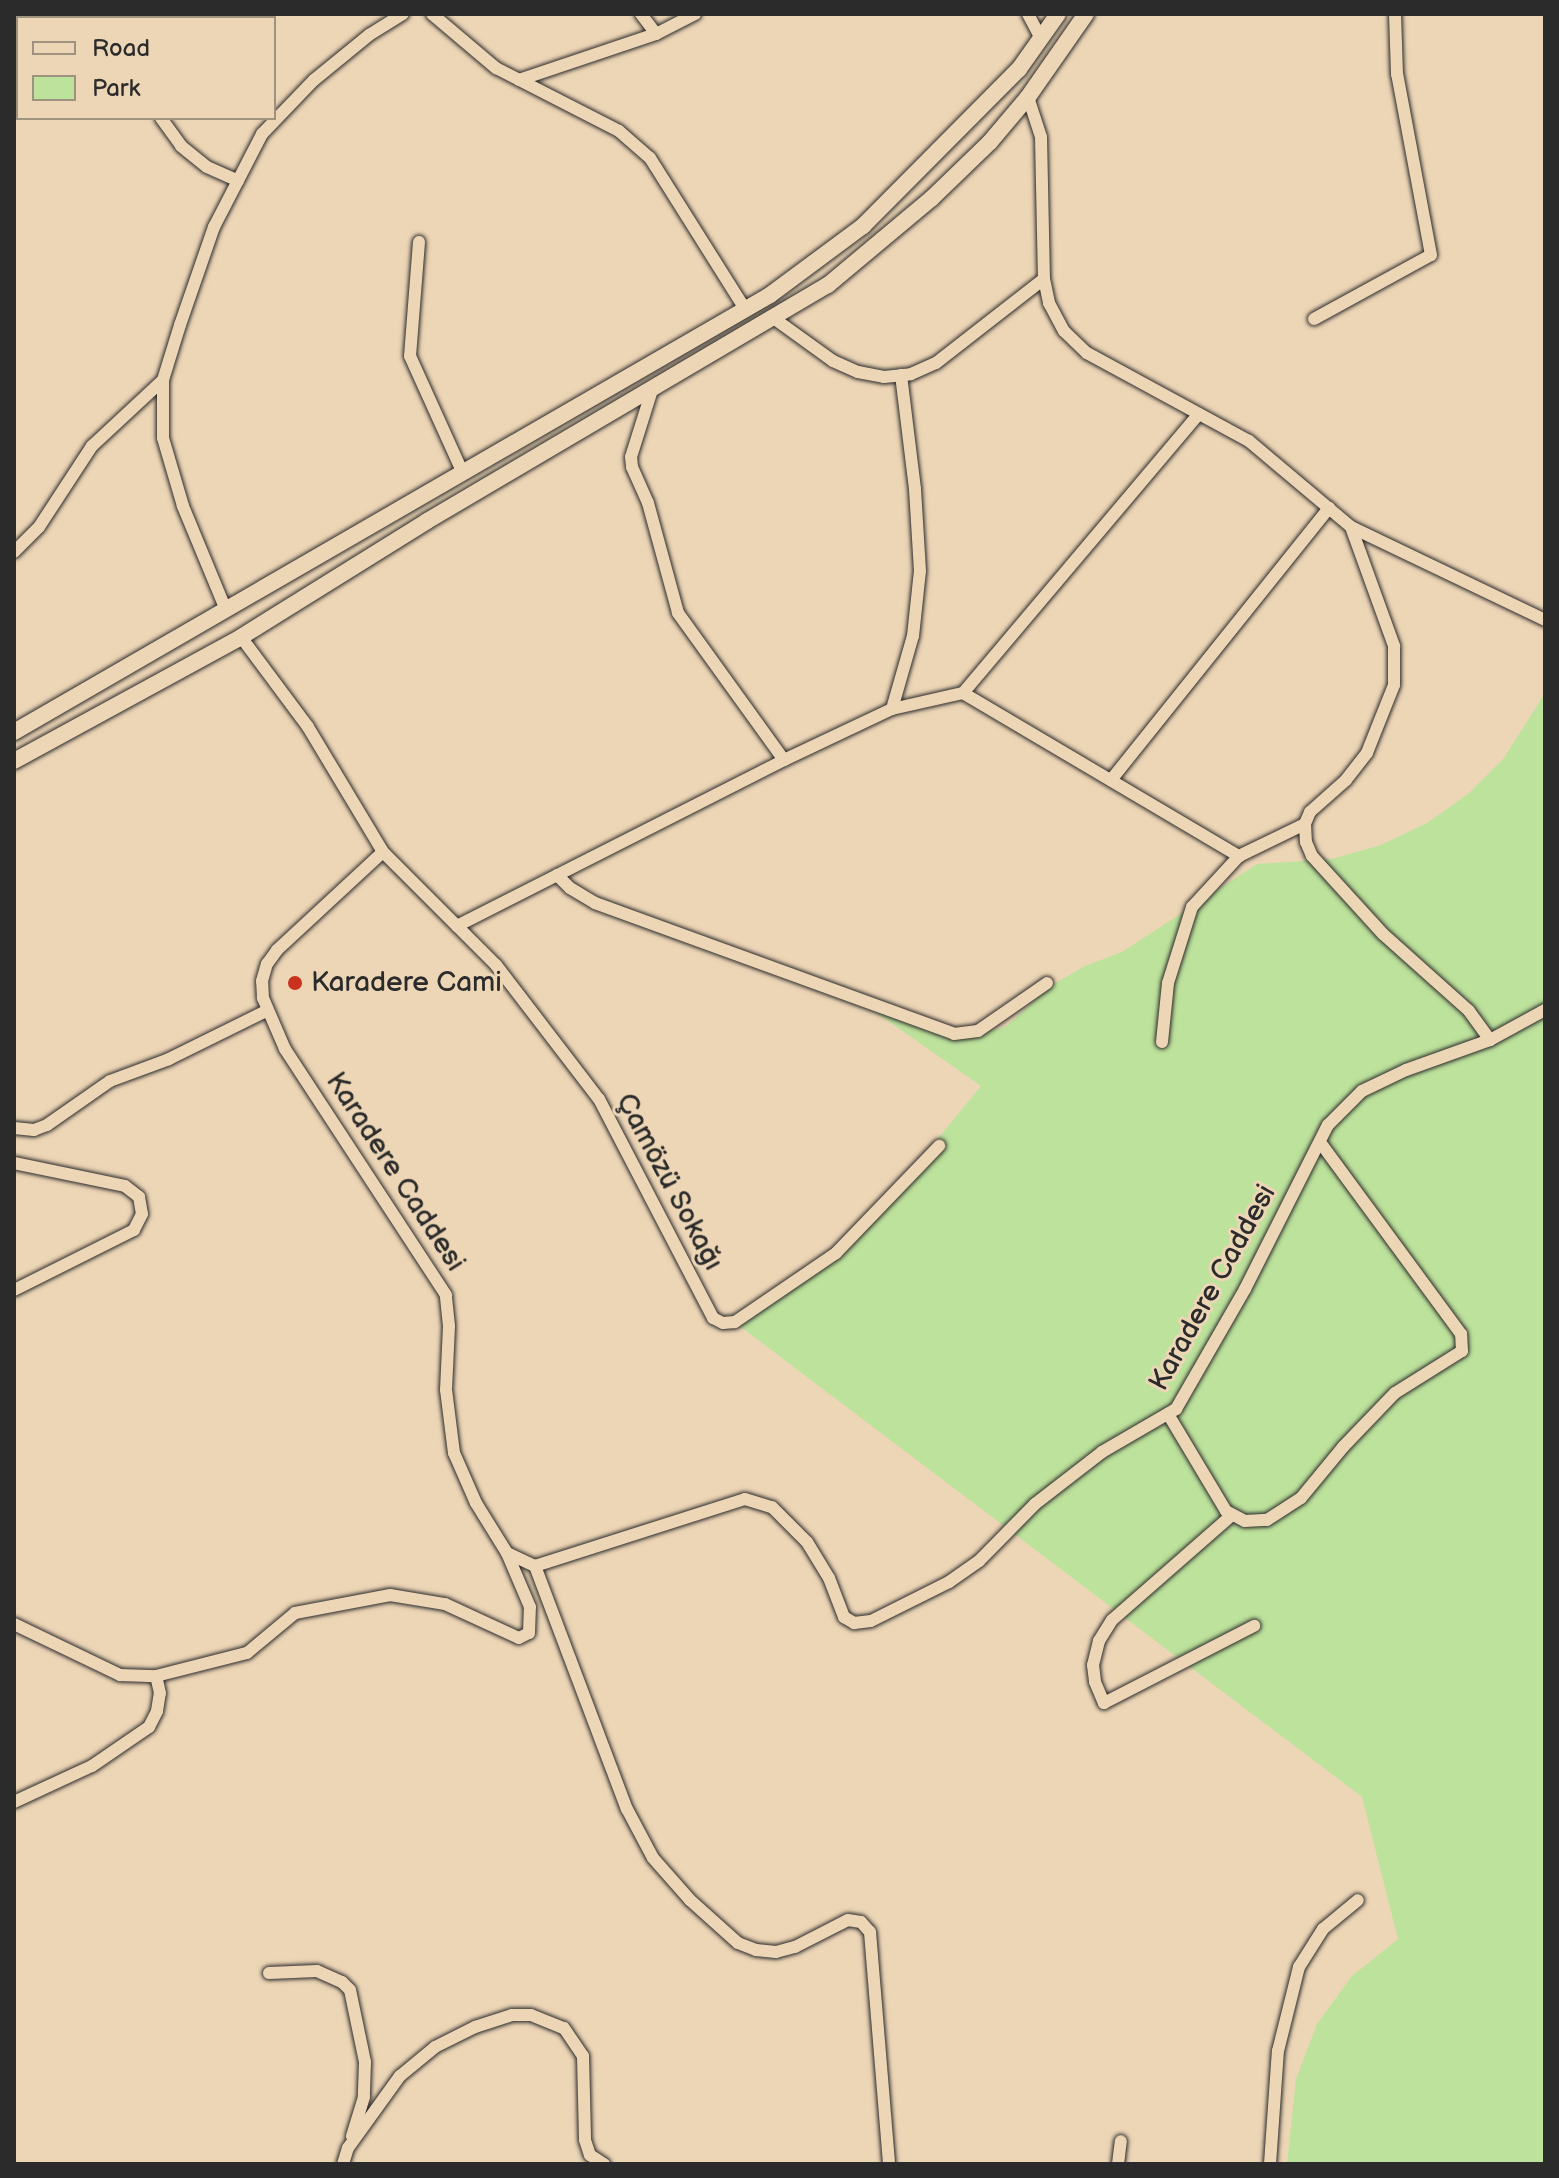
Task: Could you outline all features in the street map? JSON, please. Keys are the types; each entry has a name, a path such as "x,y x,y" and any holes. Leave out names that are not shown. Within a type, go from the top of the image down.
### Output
{"street":[{"path":"276,119 314,80 369,35 403,14"},
{"path":"432,14 496,68 619,131 650,158 745,309"},
{"path":"641,14 656,34"},
{"path":"519,80 656,34 695,14"},
{"path":"1028,14 1041,38"},
{"path":"14,732 745,309 863,226 1019,69 1058,14"},
{"path":"14,761 241,637 427,521 828,285 874,249 990,142 1028,97 1086,14"},
{"path":"1314,319 1431,255 1397,74 1395,14"},
{"path":"1028,97 1041,137 1044,279 1049,303 1064,331 1087,353 1249,441 1351,527 1545,620"},
{"path":"163,120 189,153 207,167 238,181"},
{"path":"226,610 183,506 163,438 163,380 214,227 262,134 275,120"},
{"path":"419,242 410,356 462,471"},
{"path":"772,317 833,361 858,372 884,377 901,375 936,363 1044,279"},
{"path":"892,709 913,636 920,571 901,375"},
{"path":"14,552 39,527 92,446 163,380"},
{"path":"652,390 631,457 632,467 648,503 678,613 784,760"},
{"path":"457,926 784,760 892,709 963,693 1199,414"},
{"path":"1111,780 1329,508"},
{"path":"1162,1042 1168,983 1192,907 1239,856 1305,824 1319,801 1346,780 1367,753 1394,685 1394,646 1351,527"},
{"path":"241,637 308,727 383,852"},
{"path":"963,693 1239,856"},
{"path":"1305,824 1312,856 1383,934 1469,1011 1490,1040"},
{"name":"Çamözü Sokağı","path":"383,852 496,965 599,1099 718,1321 735,1322 836,1253 939,1146"},
{"name":"Karadere Caddesi","path":"156,1676 247,1653 295,1613 390,1595 445,1604 517,1637 525,1637 530,1630 530,1607 507,1553 476,1503 454,1453 446,1390 449,1326 446,1295 285,1049 268,1010 262,981 267,964 383,852"},
{"path":"557,875 570,888 595,903 954,1034 978,1031 1047,983"},
{"path":"14,1128 34,1130 47,1125 110,1081 169,1059 268,1010"},
{"name":"Karadere Caddesi","path":"535,1566 731,1501 759,1501 772,1507 807,1542 829,1578 844,1617 854,1623 866,1623 949,1582 979,1561 1035,1504 1102,1452 1176,1409 1245,1289 1328,1125 1362,1091 1406,1070 1490,1040 1545,1010"},
{"path":"1168,1414 1226,1511 1245,1521 1267,1520 1301,1498 1343,1447 1395,1393 1459,1354 1464,1347 1461,1334 1320,1142"},
{"path":"14,1163 125,1186 139,1197 142,1214 134,1230 14,1290"},
{"path":"1232,1515 1112,1620 1099,1641 1093,1665 1095,1682 1104,1703 1254,1626"},
{"path":"507,1553 535,1566 627,1809 653,1858 690,1900 738,1943 756,1950 776,1952 795,1947 848,1920 861,1922 870,1932 889,2164"},
{"path":"14,1624 120,1675 156,1676 160,1693 157,1711 149,1727 92,1766 14,1802"},
{"path":"1270,2164 1278,2051 1299,1967 1323,1929 1358,1900"},
{"path":"269,1973 317,1971 342,1982 354,2000 365,2062 364,2097 343,2164"},
{"path":"348,2148 400,2076 435,2047 475,2027 512,2015 531,2015 564,2028 583,2056 585,2140 590,2155 604,2164"},
{"path":"1118,2164 1121,2141"}],"green space":[{"path":"1545,693 1545,2164 1287,2164 1296,2079 1317,2024 1352,1976 1398,1939 1362,1797 737,1324 841,1257 981,1086 871,1009 979,1033 1005,1027 1052,985 1085,966 1122,952 1257,864 1332,859 1381,845 1427,823 1468,794 1504,758"}],"place":[{"name":"Karadere Cami","path":"295,983"}]}
